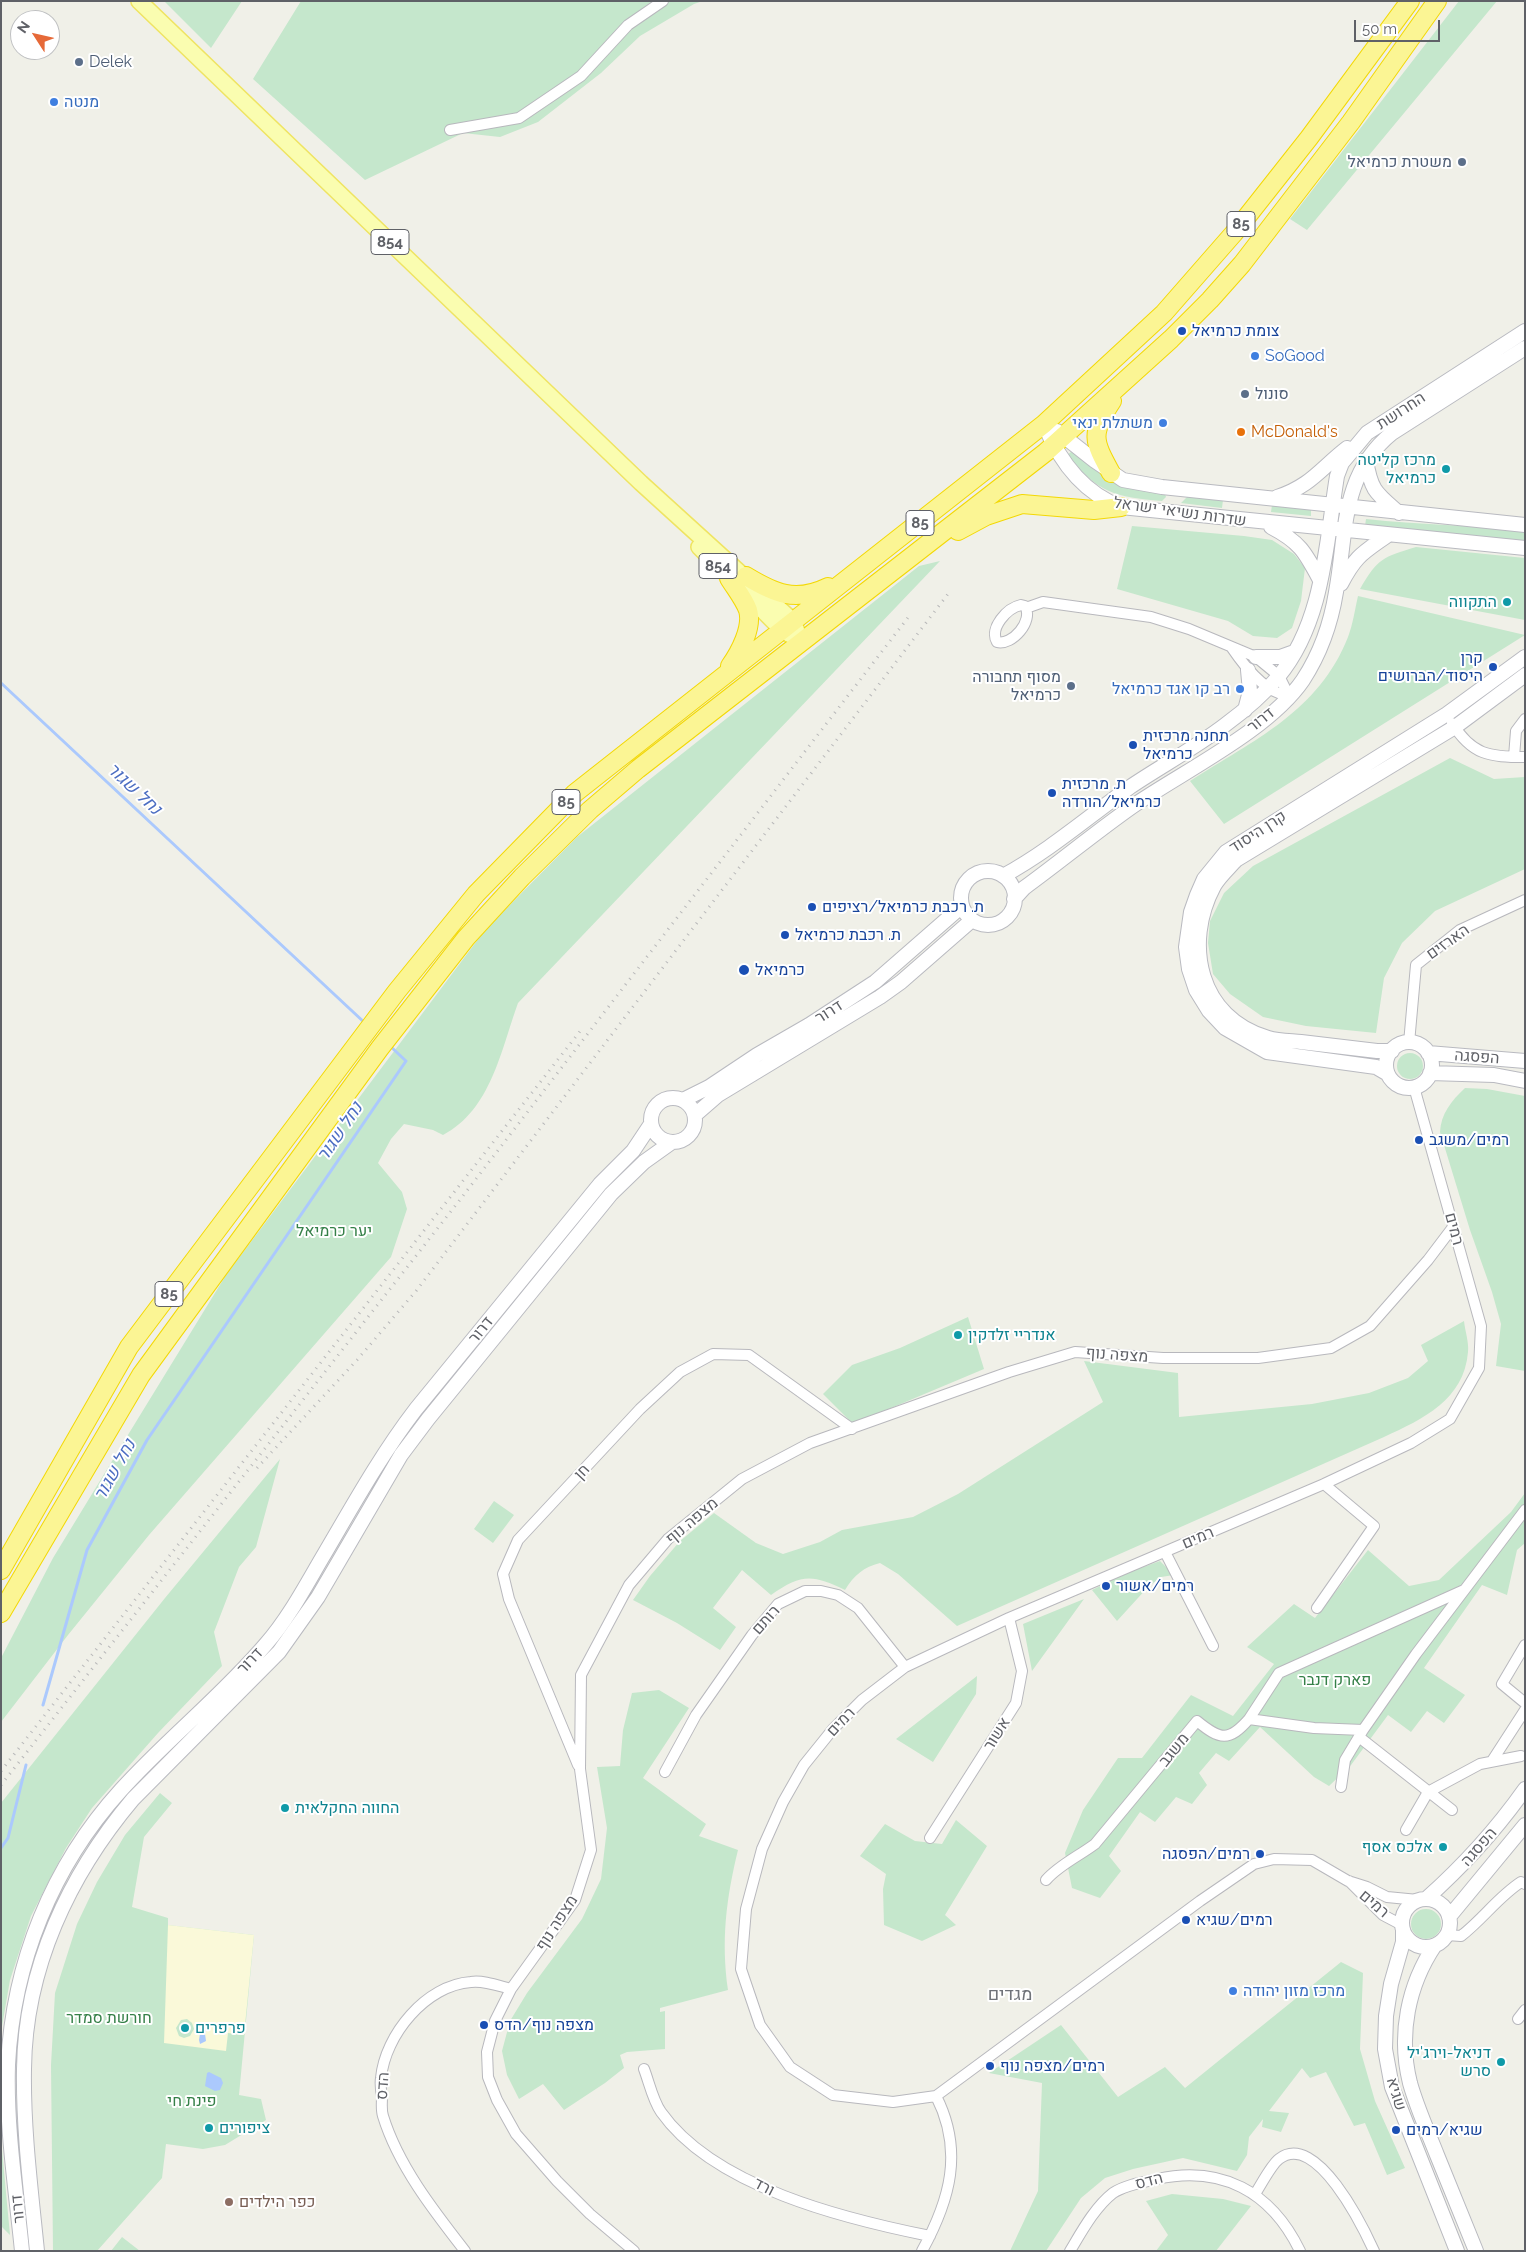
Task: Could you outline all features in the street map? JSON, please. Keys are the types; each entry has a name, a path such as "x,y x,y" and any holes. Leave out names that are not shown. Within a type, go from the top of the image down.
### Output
{"highway":[{"name":"85","path":"1,1570 129,1347 418,963 450,924 537,830 582,788 1044,424 1164,313 1228,240 1309,138 1410,1"},
{"name":"85","path":"1,1613 141,1375 385,1041 492,909 590,810 801,642 1059,441 1122,385 1210,300 1242,264 1351,122 1438,1"},
{"path":"1111,473 1097,444 1096,430 1100,420 1122,385"},
{"path":"911,556 986,516 1005,508 1022,504 1094,510 1121,507"},
{"path":"737,577 771,591 799,596 822,590 853,575"},
{"path":"723,675 735,659 748,628 748,610 737,577"}],"main road":[{"name":"854","path":"139,1 641,483 787,625 801,642"}],"street":[{"path":"450,130 519,118 581,76 628,24 663,1"},
{"name":"החרושת","path":"1329,529 1337,476 1342,463 1367,433 1525,331"},
{"name":"החרושת","path":"1345,530 1352,491 1366,460 1377,446 1392,433 1525,348"},
{"name":"שדרות נשיאי ישראל","path":"1044,424 1059,441 1077,478 1105,501 1121,507 1525,548"},
{"path":"1272,498 1295,491 1314,478 1338,455 1367,433"},
{"name":"שדרות נשיאי ישראל","path":"1059,441 1123,480 1162,487 1400,514 1525,525"},
{"path":"1366,460 1368,480 1373,490 1400,514"},
{"path":"1265,523 1286,534 1299,545 1307,554 1320,580"},
{"name":"דרור","path":"1003,876 1025,864 1075,830 1130,788 1224,726 1245,710 1269,687 1279,676 1294,652 1313,609 1329,529"},
{"name":"דרור","path":"1014,899 1024,888 1133,806 1250,730 1289,696 1302,681 1315,659 1329,626 1345,530"},
{"path":"1336,592 1351,564 1359,555 1388,535"},
{"path":"1026,608 1032,604 1043,602 1150,617 1189,629 1256,657 1279,676 1289,696"},
{"path":"1232,648 1248,670 1277,693 1289,696"},
{"path":"1256,657 1280,657 1294,652"},
{"name":"קרן היסוד","path":"1388,1074 1376,1067 1266,1052 1224,1028 1209,1011 1196,990 1189,969 1186,947 1191,912 1204,879 1226,852 1447,714 1525,657"},
{"path":"1245,710 1250,691 1248,670"},
{"name":"קרן היסוד","path":"1392,1051 1377,1051 1268,1038 1230,1018 1206,984 1201,967 1197,948 1202,915 1214,884 1236,860 1455,727 1525,675"},
{"path":"1447,714 1460,735 1474,749 1493,756 1525,757"},
{"path":"1514,757 1516,731 1525,719"},
{"path":"1075,830 1083,844"},
{"path":"988,871 1003,876 1011,883 1014,899 1010,913 1002,921 992,925 982,924 972,920 965,912 962,906 961,892 965,882 973,875 988,871"},
{"name":"הארזים","path":"1409,1043 1416,965 1460,930 1525,900"},
{"name":"דרור","path":"683,1100 709,1087 875,982 962,906"},
{"name":"דרור","path":"695,1116 718,1095 880,997 901,982 972,920"},
{"path":"1409,1043 1421,1046 1428,1053 1432,1064 1430,1073 1422,1084 1414,1087 1401,1086 1394,1082 1388,1074 1387,1062 1392,1051 1400,1045 1409,1043"},
{"name":"הפסגה","path":"1428,1053 1525,1060"},
{"name":"הפסגה","path":"1430,1073 1494,1074 1525,1081"},
{"name":"רמים","path":"1414,1087 1482,1326 1479,1368 1450,1419 1411,1443 1324,1484 1009,1618 906,1667 862,1700 833,1729 804,1765 783,1802 762,1849 746,1909 741,1969 760,2025 790,2068 833,2095 893,2102 936,2096 1200,1901 1254,1864 1274,1859 1312,1860 1348,1881 1367,1887 1387,1897 1422,1900"},
{"path":"671,1098 683,1100 690,1106 695,1116 691,1133 686,1138 672,1142 658,1137 651,1124 651,1117 658,1104 671,1098"},
{"name":"דרור","path":"22,2251 11,2134 8,2068 10,2038 18,1990 28,1950 38,1921 60,1876 98,1818 122,1789 239,1674 268,1642 304,1590 388,1446 416,1409 600,1184 633,1150 651,1124"},
{"name":"דרור","path":"37,2251 26,2133 24,2068 26,2039 38,1973 52,1927 87,1861 133,1799 279,1652 318,1598 400,1455 611,1194 644,1162 672,1142"},
{"name":"מצפה נוף","path":"634,2251 590,2214 557,2181 516,2134 497,2100 488,2077 487,2052 494,2021 512,1989 575,1900 591,1850 580,1769 581,1675 629,1585 668,1539 742,1479 810,1443 1008,1372 1075,1352 1162,1358 1258,1358 1331,1348 1370,1326 1428,1260 1453,1227"},
{"name":"חן","path":"580,1769 509,1599 503,1574 518,1540 640,1409 680,1372 712,1354 749,1355 852,1429"},
{"path":"1317,1608 1374,1526 1324,1484"},
{"path":"1341,1788 1345,1760 1361,1734 1525,1510"},
{"path":"1166,1552 1213,1646"},
{"path":"1452,1810 1428,1792 1361,1734 1249,1718 1279,1673 1465,1590"},
{"name":"רותם","path":"665,1772 696,1715 752,1635 778,1604 806,1591 821,1591 838,1595 858,1608 906,1667"},
{"name":"אשור","path":"930,1838 1016,1703 1022,1671 1009,1618"},
{"path":"1525,1645 1502,1684 1525,1703"},
{"path":"1492,1761 1525,1710"},
{"name":"משגב","path":"1046,1880 1054,1871 1076,1859 1096,1844 1197,1722 1220,1737 1239,1730 1249,1718"},
{"path":"1406,1830 1428,1792 1480,1764 1521,1756"},
{"name":"הפסגה","path":"1422,1900 1459,1870 1503,1820 1525,1789"},
{"name":"הפסגה","path":"1449,1918 1525,1824"},
{"name":"רמים","path":"1348,1881 1383,1915 1403,1928"},
{"path":"1447,1935 1461,1936 1475,1925 1504,1893 1521,1882 1525,1884"},
{"path":"1422,1900 1441,1904 1449,1918 1447,1935 1435,1945 1420,1946 1412,1943 1403,1928 1406,1910 1422,1900"},
{"name":"שגיא","path":"1403,1928 1403,1942 1391,1984 1386,2016 1387,2058 1392,2087 1405,2123 1457,2251"},
{"name":"שגיא","path":"1435,1945 1422,1965 1413,1988 1408,2015 1407,2064 1410,2084 1422,2118 1476,2251"},
{"name":"הדס","path":"465,2251 447,2228 395,2150 382,2113 381,2077 389,2050 402,2026 431,1997 449,1987 471,1981 512,1989"},
{"path":"1518,2019 1525,2010"},
{"name":"ורד","path":"644,2069 660,2111 681,2134 712,2159 774,2193 866,2223 930,2236"},
{"path":"922,2251 945,2204 951,2171 951,2142 946,2115 936,2096"},
{"path":"1255,2194 1279,2159 1294,2154 1303,2157 1334,2180 1360,2220 1374,2251"},
{"name":"הדס","path":"1070,2251 1093,2214 1114,2193 1137,2183 1181,2174 1212,2176 1255,2194 1276,2214 1300,2251"}],"green space":[{"path":"164,1 242,1 211,48"},
{"path":"301,1 703,1 694,4 640,36 601,73 538,122 500,137 463,133 365,180 253,79"},
{"path":"1459,1 1497,1 1307,230 1290,219"},
{"path":"1075,449 1105,477 1125,486 1165,494 1166,497 1162,501 1119,495 1108,491 1088,478 1067,455"},
{"path":"1187,497 1223,500 1222,508 1181,503"},
{"path":"1272,505 1311,509 1311,516 1271,512"},
{"path":"1366,519 1525,530 1525,544 1365,526"},
{"path":"1132,526 1272,540 1294,554 1305,568 1301,601 1292,628 1277,638 1253,636 1228,621 1117,589"},
{"path":"1416,547 1525,558 1525,620 1360,589 1382,560 1396,553"},
{"name":"יער כרמיאל","path":"940,561 518,1003 492,1077 473,1110 459,1124 443,1135 433,1130 404,1124 391,1139 378,1163 402,1192 407,1209 391,1257 149,1535 1,1722 1,1658 53,1558 123,1443 226,1275 485,930 577,837 919,566"},
{"path":"1358,596 1525,635 1224,824 1190,781 1282,721 1320,685 1336,663 1348,637"},
{"path":"1450,758 1494,779 1525,777 1525,869 1435,911 1402,943 1384,978 1376,1033 1306,1026 1263,1017 1230,994 1213,974 1208,943 1210,921 1224,893 1253,866"},
{"path":"1410,1053 1420,1056 1423,1066 1420,1076 1410,1079 1400,1076 1397,1066 1400,1056"},
{"path":"1465,1088 1487,1089 1525,1096 1525,1371 1496,1366 1501,1324 1440,1132 1442,1119 1448,1108"},
{"path":"968,1317 984,1369 853,1424 823,1394 852,1365 900,1348"},
{"path":"1464,1321 1468,1348 1465,1369 1459,1383 1450,1395 1427,1415 1384,1437 957,1626 898,1574 880,1563 860,1572 845,1590 824,1581 807,1579 791,1583 771,1595 742,1570 713,1608 736,1627 720,1650 677,1623 633,1600 650,1576 680,1541 714,1513 756,1543 783,1554 820,1542 842,1530 913,1517 958,1494 1103,1402 1084,1361 1178,1373 1179,1417 1312,1404 1369,1393 1408,1378 1428,1361 1421,1345"},
{"path":"280,1459 256,1547 239,1567 214,1632 222,1666 158,1733 92,1808 66,1848 31,1916 10,1980 1,2032 1,1803 165,1598"},
{"name":"פארק דנבר","path":"1525,1493 1525,1543 1517,1550 1507,1595 1482,1585 1424,1668 1465,1695 1444,1723 1427,1711 1411,1732 1388,1715 1351,1765 1329,1786 1314,1777 1260,1727 1229,1761 1216,1753 1199,1773 1207,1785 1192,1804 1176,1797 1155,1822 1140,1812 1109,1856 1121,1871 1100,1898 1072,1888 1065,1853 1083,1810 1118,1758 1142,1758 1191,1695 1233,1716 1274,1664 1247,1647 1294,1604 1315,1618 1368,1550 1409,1586 1439,1580 1511,1512"},
{"path":"494,1501 514,1515 493,1543 474,1529"},
{"path":"1160,1561 1174,1575 1161,1577 1148,1587 1117,1621 1092,1590 1124,1574"},
{"path":"1084,1599 1032,1671 1023,1624"},
{"path":"977,1676 976,1694 933,1762 896,1739"},
{"path":"659,1690 689,1708 643,1778 706,1824 699,1836 738,1850 730,1886 726,1920 725,1954 728,1990 660,2008 660,2012 665,2011 665,2049 627,2052 620,2055 624,2068 564,2110 543,2084 519,2099 507,2075 502,2051 510,2021 527,1993 582,1919 601,1879 607,1828 597,1767 620,1766 623,1730 632,1693"},
{"name":"חורשת סמדר","path":"160,1793 172,1803 144,1837 132,1907 168,1918 168,1925 254,1935 239,2095 261,2099 266,2120 225,2145 203,2149 166,2144 162,2178 97,2251 53,2251 51,2065 55,1993 77,1924 97,1882 125,1835"},
{"path":"956,1820 987,1846 945,1915 956,1925 922,1941 884,1925 883,1889 886,1874 860,1856 885,1824 915,1841 942,1844"},
{"path":"1426,1909 1437,1913 1441,1924 1437,1935 1426,1939 1415,1935 1411,1924 1415,1913"},
{"path":"1341,1962 1363,1973 1360,2049 1375,2101 1405,2168 1387,2175 1365,2123 1354,2126 1326,2072 1310,2078 1302,2068 1269,2111 1289,2113 1281,2132 1262,2127 1263,2119 1249,2137 1247,2155 1237,2171 1183,2158 1133,2169 1105,2178 1081,2198 1046,2251 1010,2251 1038,2191 1042,2083 989,2073 1061,2025 1118,2097 1165,2067 1185,2088"},
{"path":"1,2139 10,2235 1,2226"},
{"path":"1172,2194 1223,2199 1251,2206 1216,2251 1156,2251 1168,2235 1146,2201"},
{"path":"122,2237 140,2251 111,2251"}],"sand":[{"path":"168,1925 254,1935 244,2035 228,2033 226,2051 164,2043","holes":["187,2019 192,2023 194,2029 190,2036 184,2038 179,2036 176,2028 181,2020"]}],"water":[{"path":"205,2026 207,2028 205,2034 206,2041 200,2044 201,2027"},
{"path":"209,2072 221,2078 223,2083 220,2090 215,2091 205,2086 207,2073"}],"waterway":[{"name":"נחל שגור","path":"1,683 366,1024"},
{"name":"נחל שגור","path":"43,1705 87,1550 147,1440 406,1061 389,1045"},
{"name":"נחל שגור","path":"1,1848 8,1838 26,1765"}],"railway":[{"path":"257,1468 357,1360 416,1291 951,590"},
{"path":"1,1785 459,1201 910,615"},
{"path":"1,1771 581,1030"}],"place":[{"name":"Delek","path":"79,62"},
{"name":"מנטה","path":"54,102"},
{"name":"משטרת כרמיאל","path":"1462,162"},
{"name":"צומת כרמיאל","path":"1182,331"},
{"name":"SoGood","path":"1255,356"},
{"name":"סונול","path":"1245,394"},
{"name":"משתלת ינאי","path":"1163,423"},
{"name":"McDonald's","path":"1241,432"},
{"name":"מרכז קליטה כרמיאל","path":"1446,469"},
{"name":"התקווה","path":"1507,602"},
{"name":"קרן היסוד/הברושים","path":"1493,667"},
{"name":"מסוף תחבורה כרמיאל","path":"1071,686"},
{"name":"רב קו אגד כרמיאל","path":"1240,689"},
{"name":"תחנה מרכזית כרמיאל","path":"1133,745"},
{"name":"ת. מרכזית כרמיאל/הורדה","path":"1052,793"},
{"name":"ת. רכבת כרמיאל/רציפים","path":"812,907"},
{"name":"ת. רכבת כרמיאל","path":"785,935"},
{"name":"כרמיאל","path":"744,970"},
{"name":"רמים/משגב","path":"1419,1140"},
{"name":"אנדריי זלדקין","path":"958,1335"},
{"name":"רמים/אשור","path":"1106,1586"},
{"name":"החווה החקלאית","path":"285,1808"},
{"name":"אלכס אסף","path":"1443,1847"},
{"name":"רמים/הפסגה","path":"1260,1854"},
{"name":"רמים/שגיא","path":"1186,1920"},
{"name":"מרכז מזון יהודה","path":"1233,1991"},
{"name":"מצפה נוף/הדס","path":"484,2025"},
{"name":"פרפרים","path":"185,2028"},
{"name":"דניאל-וירג'יל סרש","path":"1501,2062"},
{"name":"רמים/מצפה נוף","path":"990,2066"},
{"name":"ציפורים","path":"209,2128"},
{"name":"שגיא/רמים","path":"1396,2130"},
{"name":"כפר הילדים","path":"229,2202"}],"district":[{"name":"מגדים","path":"1010,1995"}],"park label":[{"name":"פינת חי","path":"192,2101"}]}
